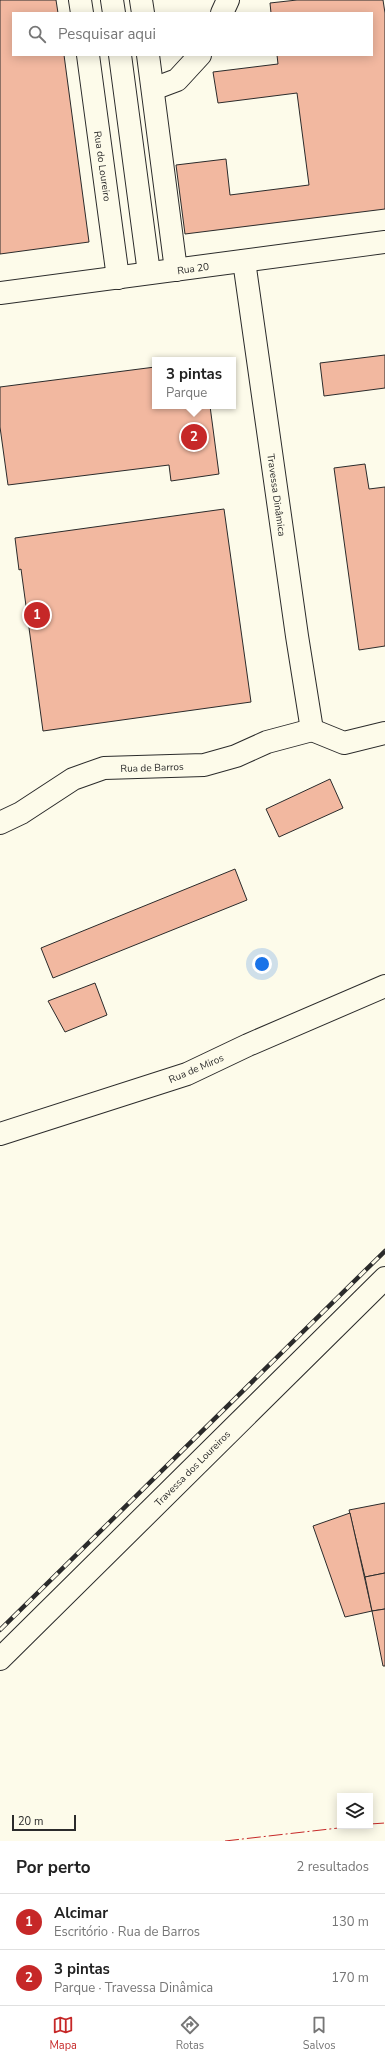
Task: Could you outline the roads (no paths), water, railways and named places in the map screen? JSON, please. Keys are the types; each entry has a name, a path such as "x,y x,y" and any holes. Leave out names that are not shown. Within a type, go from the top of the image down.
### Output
{"street":[{"path":"80,0 82,12"},
{"path":"112,0 114,12"},
{"path":"141,0 143,12"},
{"path":"222,12 228,0"},
{"name":"Rua do Loureiro","path":"88,56 118,278"},
{"path":"120,56 149,273"},
{"path":"148,56 176,270"},
{"path":"153,89 177,80 199,56"},
{"name":"Rua 20","path":"0,293 385,242"},
{"name":"Travessa Dinâmica","path":"244,261 297,636 312,730"},
{"path":"312,730 344,743 385,733"},
{"name":"Rua de Barros","path":"0,823 21,813 73,779 104,768 204,765 236,756 267,742 312,730"},
{"name":"Rua de Miros","path":"0,1134 187,1074 277,1032 385,986"},
{"name":"Travessa dos Loureiros","path":"0,1659 385,1278"}],"railway":[{"path":"0,1630 385,1251"}],"place":[{"name":"3 pintas","path":"194,437"},
{"name":"Alcimar","path":"37,615"}]}
